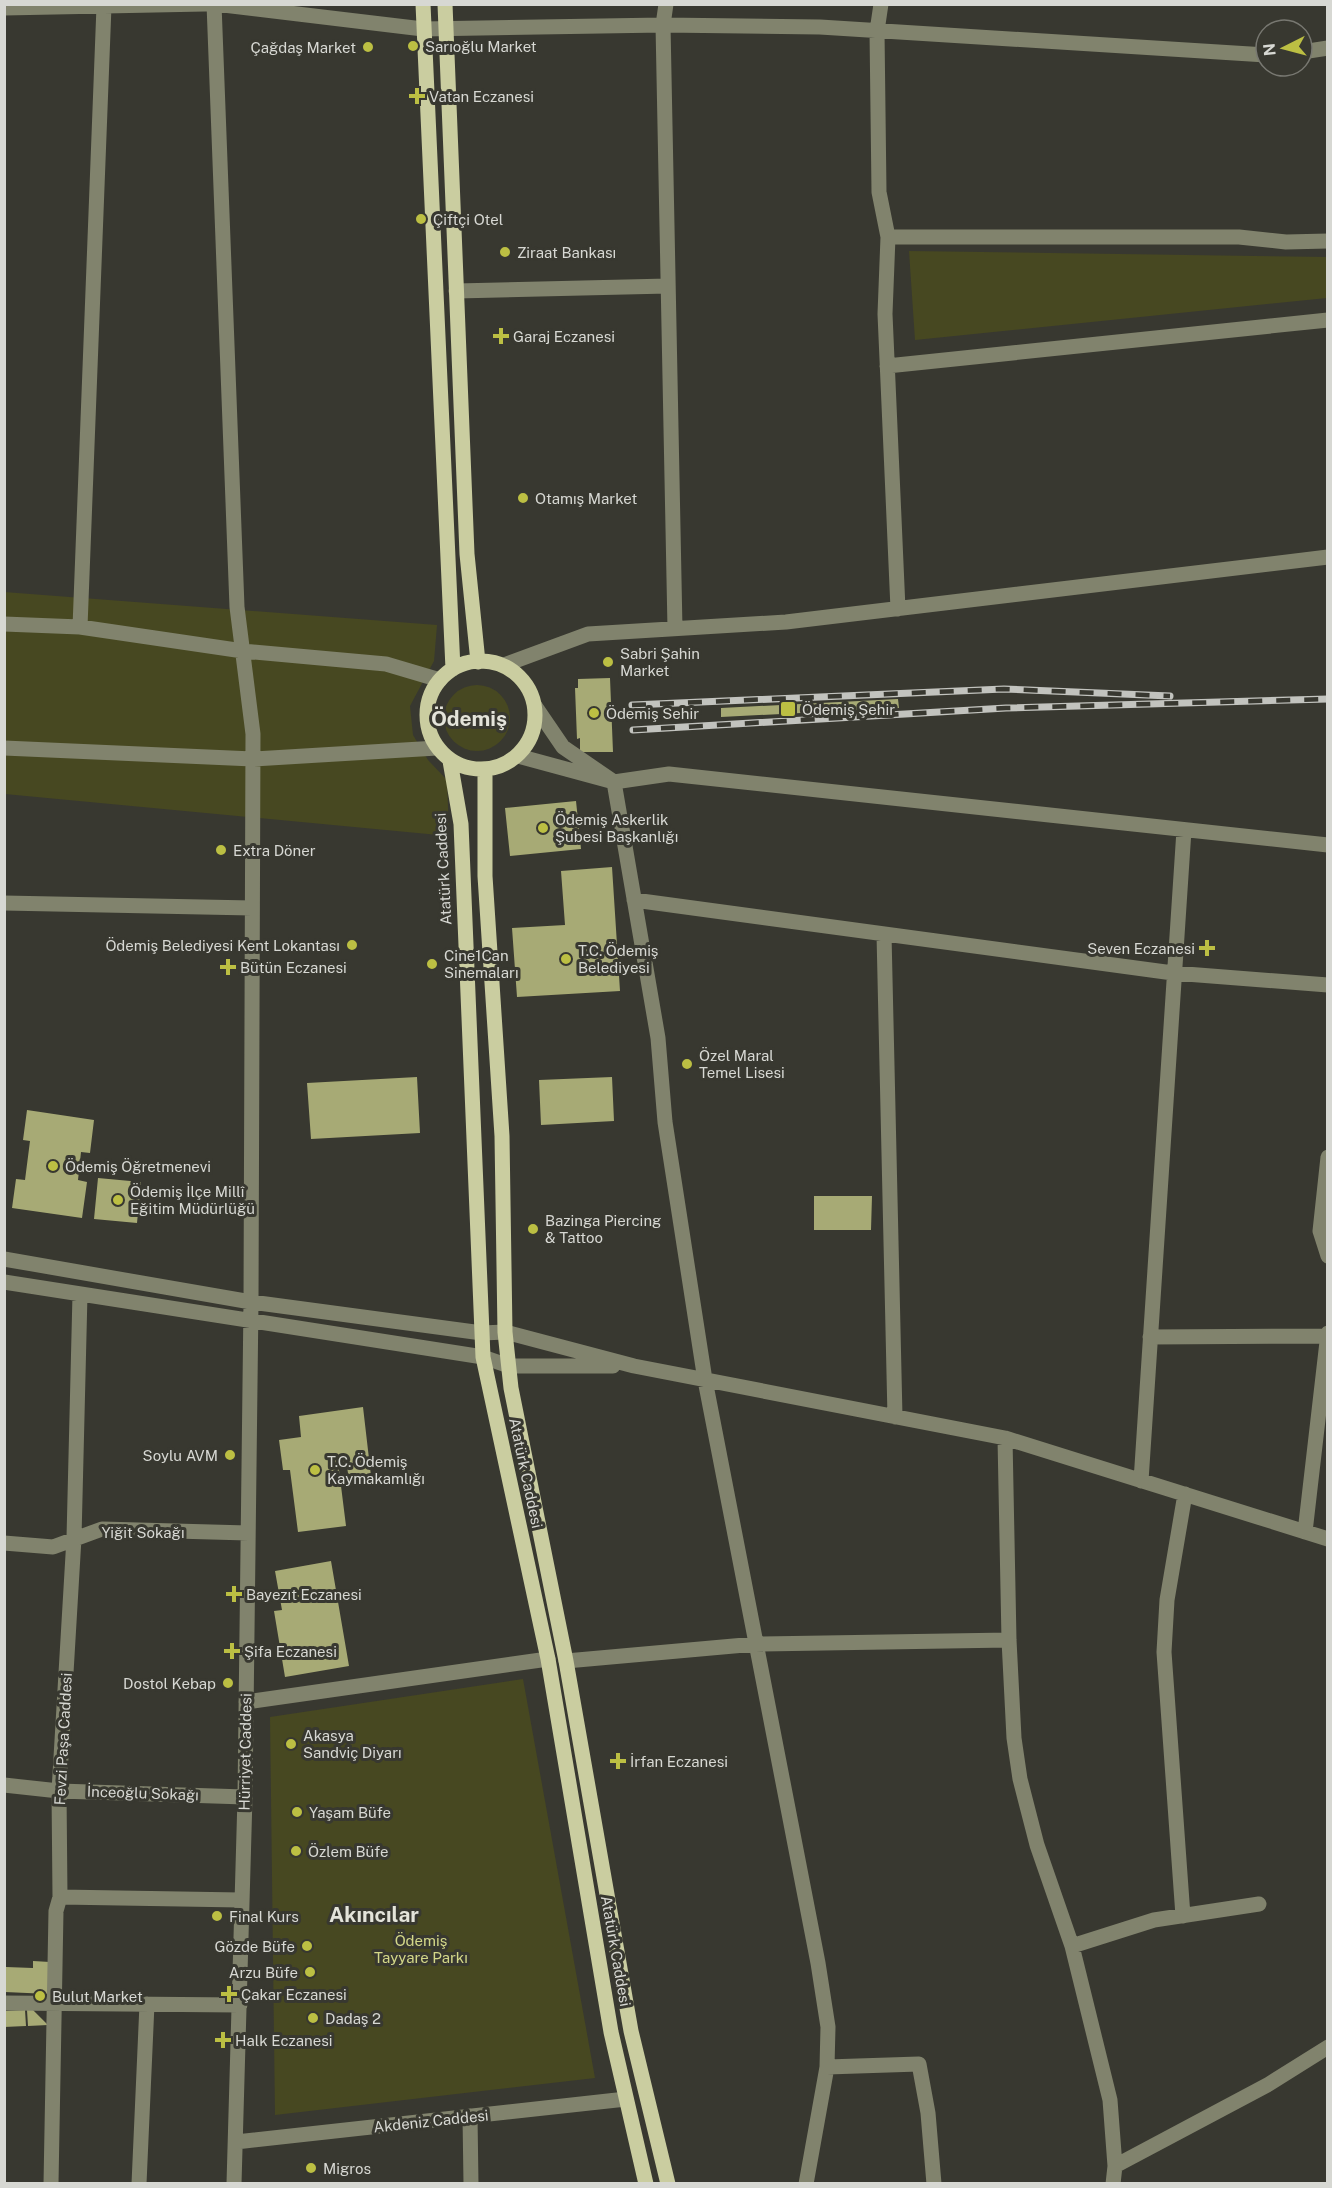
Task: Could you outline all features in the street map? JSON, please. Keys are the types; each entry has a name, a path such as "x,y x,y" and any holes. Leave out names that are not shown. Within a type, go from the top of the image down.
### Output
{"main road":[{"path":"423,4 453,669"},
{"path":"445,4 467,554 478,662"},
{"path":"478,662 504,666 519,675 530,690 535,706 536,724 529,742 518,756 503,766 485,770 467,768 450,761 437,748 429,732 427,713 430,696 440,681 453,669 478,662"},
{"name":"Atatürk Caddesi","path":"450,761 461,824 483,1357 548,1659 609,2020 646,2184"},
{"name":"Atatürk Caddesi","path":"485,770 485,876 502,1136 505,1332 509,1366 566,1662 631,2031 668,2184"}],"street":[{"path":"4,8 205,4"},
{"path":"214,4 423,28 663,25 877,31 1254,54"},
{"name":"Hürriyet Caddesi","path":"214,4 237,607 253,734 251,1320 245,1797 237,2142 234,2184"},
{"path":"666,4 663,25 675,629"},
{"path":"881,4 877,31 879,192 888,237 885,314 898,609"},
{"path":"80,627 104,6"},
{"path":"888,237 1239,237 1286,242 1328,241"},
{"path":"456,291 668,286"},
{"path":"887,366 1328,320"},
{"path":"504,666 588,634 786,622 1328,557"},
{"path":"4,624 80,627 243,651 386,664 440,681"},
{"path":"535,706 563,747 614,782 658,1038 665,1122 705,1380 818,1963 828,2027 827,2067 806,2184"},
{"path":"4,748 253,759 437,748"},
{"path":"518,756 614,782 669,774 1328,845"},
{"path":"1141,1480 1184,830"},
{"path":"634,900 1173,973 1328,985"},
{"path":"4,903 252,908"},
{"path":"884,934 895,1417"},
{"path":"1328,1157 1320,1231 1328,1256"},
{"path":"4,1259 251,1302 482,1334 505,1332 634,1366 1005,1438 1328,1539"},
{"path":"4,1282 483,1357 509,1366 634,1366"},
{"name":"Fevzi Paşa Caddesi","path":"51,2184 53,2004 56,1911 60,1897 58,1791 74,1539 80,1294"},
{"path":"1150,1337 1327,1335 1305,1532"},
{"path":"1005,1438 1009,1640 1014,1738 1020,1779 1037,1845 1072,1946 1110,2100 1116,2166 1113,2184"},
{"path":"1183,1916 1164,1652 1167,1600 1185,1494"},
{"name":"Yiğit Sokağı","path":"4,1543 53,1547 102,1529 248,1533"},
{"path":"566,1662 756,1644 1009,1640"},
{"path":"246,1702 548,1659"},
{"name":"İnceoğlu Sokağı","path":"4,1785 58,1791 245,1797"},
{"path":"60,1897 241,1900"},
{"path":"1072,1946 1126,1927 1259,1904"},
{"path":"4,2003 240,2005"},
{"path":"139,2184 147,2004"},
{"path":"1116,2166 1269,2084 1328,2047"},
{"path":"827,2067 919,2064 928,2112 934,2184"},
{"name":"Akdeniz Caddesi","path":"237,2142 626,2099"},
{"path":"470,2116 471,2184"}],"green space":[{"path":"909,251 1327,257 1327,298 915,340"},
{"path":"4,592 437,625 434,661 410,706 413,735 428,760 447,780 449,836 5,794"},
{"path":"477,685 490,687 505,700 510,718 508,731 495,746 477,751 464,749 449,736 444,718 446,705 459,690"},
{"name":"Ödemiş Tayyare Parkı","path":"523,1679 595,2078 275,2115 270,1717"}],"building":[{"name":"Ödemiş Sehir","path":"610,678 613,752 580,752 580,738 577,739 575,688 578,688 578,679"},
{"path":"898,699 899,708 721,717 721,708"},
{"name":"Ödemiş Askerlik Şubesi Başkanlığı","path":"576,801 581,849 510,856 505,808"},
{"name":"T.C. Ödemiş Belediyesi","path":"612,867 620,991 517,997 512,928 565,925 561,871"},
{"path":"417,1077 420,1133 311,1139 307,1083"},
{"path":"612,1077 614,1121 541,1125 539,1080"},
{"name":"Ödemiş Öğretmenevi","path":"27,1110 94,1120 90,1153 81,1152 78,1180 87,1182 82,1218 12,1208 16,1179 25,1180 30,1141 23,1140"},
{"name":"Ödemiş İlçe Millî Eğitim Müdürlüğü","path":"98,1178 141,1182 137,1223 94,1219"},
{"path":"814,1196 872,1196 871,1230 814,1230"},
{"name":"T.C. Ödemiş Kaymakamlığı","path":"363,1407 371,1476 349,1479 346,1461 338,1462 346,1526 298,1532 290,1470 283,1470 279,1440 301,1437 299,1416"},
{"path":"331,1561 349,1666 285,1677 274,1611 282,1610 275,1571"},
{"path":"33,1961 50,1962 49,1994 5,1992 6,1967 33,1968"},
{"path":"25,2010 26,2026 4,2027 4,2011"},
{"path":"27,2010 33,2010 48,2025 28,2026"}],"railway":[{"path":"632,705 1004,689 1170,696"},
{"path":"633,730 1006,708 1328,699"}],"place":[{"name":"Sarıoğlu Market","path":"413,46"},
{"name":"Çağdaş Market","path":"368,47"},
{"name":"Vatan Eczanesi","path":"417,96"},
{"name":"Çiftçi Otel","path":"421,219"},
{"name":"Ziraat Bankası","path":"505,252"},
{"name":"Garaj Eczanesi","path":"501,336"},
{"name":"Otamış Market","path":"523,498"},
{"name":"Sabri Şahin Market","path":"608,662"},
{"name":"Ödemiş Şehir","path":"788,709"},
{"name":"Ödemiş Sehir","path":"594,713"},
{"name":"Ödemiş Askerlik Şubesi Başkanlığı","path":"543,828"},
{"name":"Extra Döner","path":"221,850"},
{"name":"Ödemiş Belediyesi Kent Lokantası","path":"352,945"},
{"name":"Seven Eczanesi","path":"1207,948"},
{"name":"T.C. Ödemiş Belediyesi","path":"566,959"},
{"name":"Cine1Can Sinemaları","path":"432,964"},
{"name":"Bütün Eczanesi","path":"228,967"},
{"name":"Özel Maral Temel Lisesi","path":"687,1064"},
{"name":"Ödemiş Öğretmenevi","path":"53,1166"},
{"name":"Ödemiş İlçe Millî Eğitim Müdürlüğü","path":"118,1200"},
{"name":"Bazinga Piercing & Tattoo","path":"533,1229"},
{"name":"Soylu AVM","path":"230,1455"},
{"name":"T.C. Ödemiş Kaymakamlığı","path":"315,1470"},
{"name":"Bayezıt Eczanesi","path":"234,1594"},
{"name":"Şifa Eczanesi","path":"232,1651"},
{"name":"Dostol Kebap","path":"228,1683"},
{"name":"Akasya Sandviç Diyarı","path":"291,1744"},
{"name":"İrfan Eczanesi","path":"618,1761"},
{"name":"Yaşam Büfe","path":"297,1812"},
{"name":"Özlem Büfe","path":"296,1851"},
{"name":"Final Kurs","path":"217,1916"},
{"name":"Gözde Büfe","path":"307,1946"},
{"name":"Arzu Büfe","path":"310,1972"},
{"name":"Çakar Eczanesi","path":"229,1994"},
{"name":"Bulut Market","path":"40,1996"},
{"name":"Dadaş 2","path":"313,2018"},
{"name":"Halk Eczanesi","path":"223,2040"},
{"name":"Migros","path":"311,2168"}],"district":[{"name":"Ödemiş","path":"469,718"},
{"name":"Akıncılar","path":"374,1914"}]}
